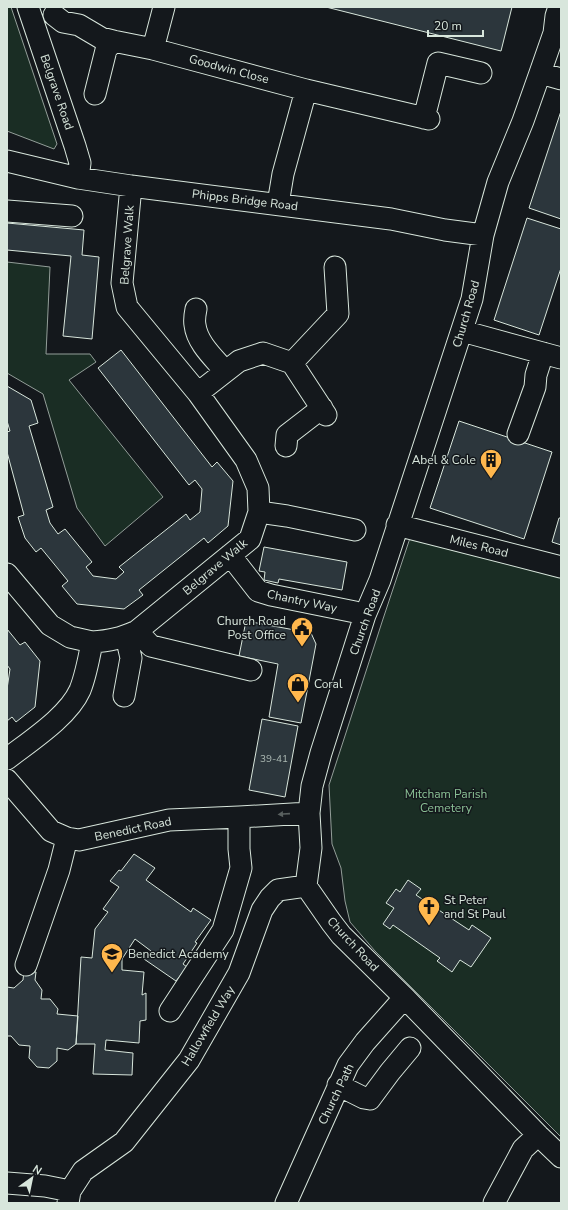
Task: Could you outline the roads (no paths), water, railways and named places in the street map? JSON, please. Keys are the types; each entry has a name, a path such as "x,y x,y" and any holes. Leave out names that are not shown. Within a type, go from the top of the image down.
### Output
{"street":[{"name":"Belgrave Road","path":"28,7 80,163 78,178"},
{"path":"153,49 164,7"},
{"name":"Church Road","path":"559,7 556,16 554,33 523,121 500,177 483,235 472,299 462,331 380,580 365,615 321,753 312,786 309,813 311,848 306,886 341,935 561,1157"},
{"name":"Goodwin Close","path":"54,15 63,22 79,25 101,38 153,49 306,90 426,119 438,63 481,74"},
{"path":"95,94 106,50 113,41"},
{"path":"540,73 561,80"},
{"path":"278,204 283,174 306,90"},
{"name":"Phipps Bridge Road","path":"7,161 78,178 392,219 445,230 483,235"},
{"name":"Belgrave Walk","path":"7,574 50,625 70,637 92,642 110,641 132,634 250,539 259,512 258,488 246,460 198,393 127,307 122,283 131,186"},
{"path":"7,211 72,216"},
{"path":"292,363 338,314 335,266"},
{"path":"196,309 195,325 198,336 225,371"},
{"path":"462,331 555,353 536,375 535,388 518,434"},
{"path":"198,393 239,361 263,353 292,363 324,412 287,436 286,446"},
{"path":"259,512 287,516 355,530"},
{"name":"Miles Road","path":"398,525 561,567"},
{"name":"Chantry Way","path":"230,556 258,591 365,615"},
{"path":"124,696 131,658 132,634 151,646 201,649 251,670"},
{"path":"7,759 62,716 72,704 84,679 92,642"},
{"name":"Benedict Road","path":"7,780 51,832 67,838 80,840 169,820 239,818 309,813"},
{"path":"170,1011 223,930 241,868 239,849 239,818"},
{"path":"26,965 59,870 67,838"},
{"name":"Hallowfield Way","path":"69,1197 83,1171 124,1142 189,1060 239,973 262,910 270,898 278,890 306,886"},
{"name":"Church Path","path":"286,1203 348,1065 365,1042 397,1006 406,999"},
{"path":"338,1085 364,1098 370,1099 410,1048"},
{"path":"494,1203 523,1149 538,1135"},
{"path":"7,1183 45,1186 69,1197"}],"place":[{"name":"Abel & Cole","path":"491,480"},
{"name":"Church Road Post Office","path":"302,648"},
{"name":"Coral","path":"298,704"},
{"name":"St Peter and St Paul","path":"429,926"},
{"name":"Benedict Academy","path":"112,974"}],"park label":[{"name":"Mitcham Parish Cemetery","path":"446,801"}]}
